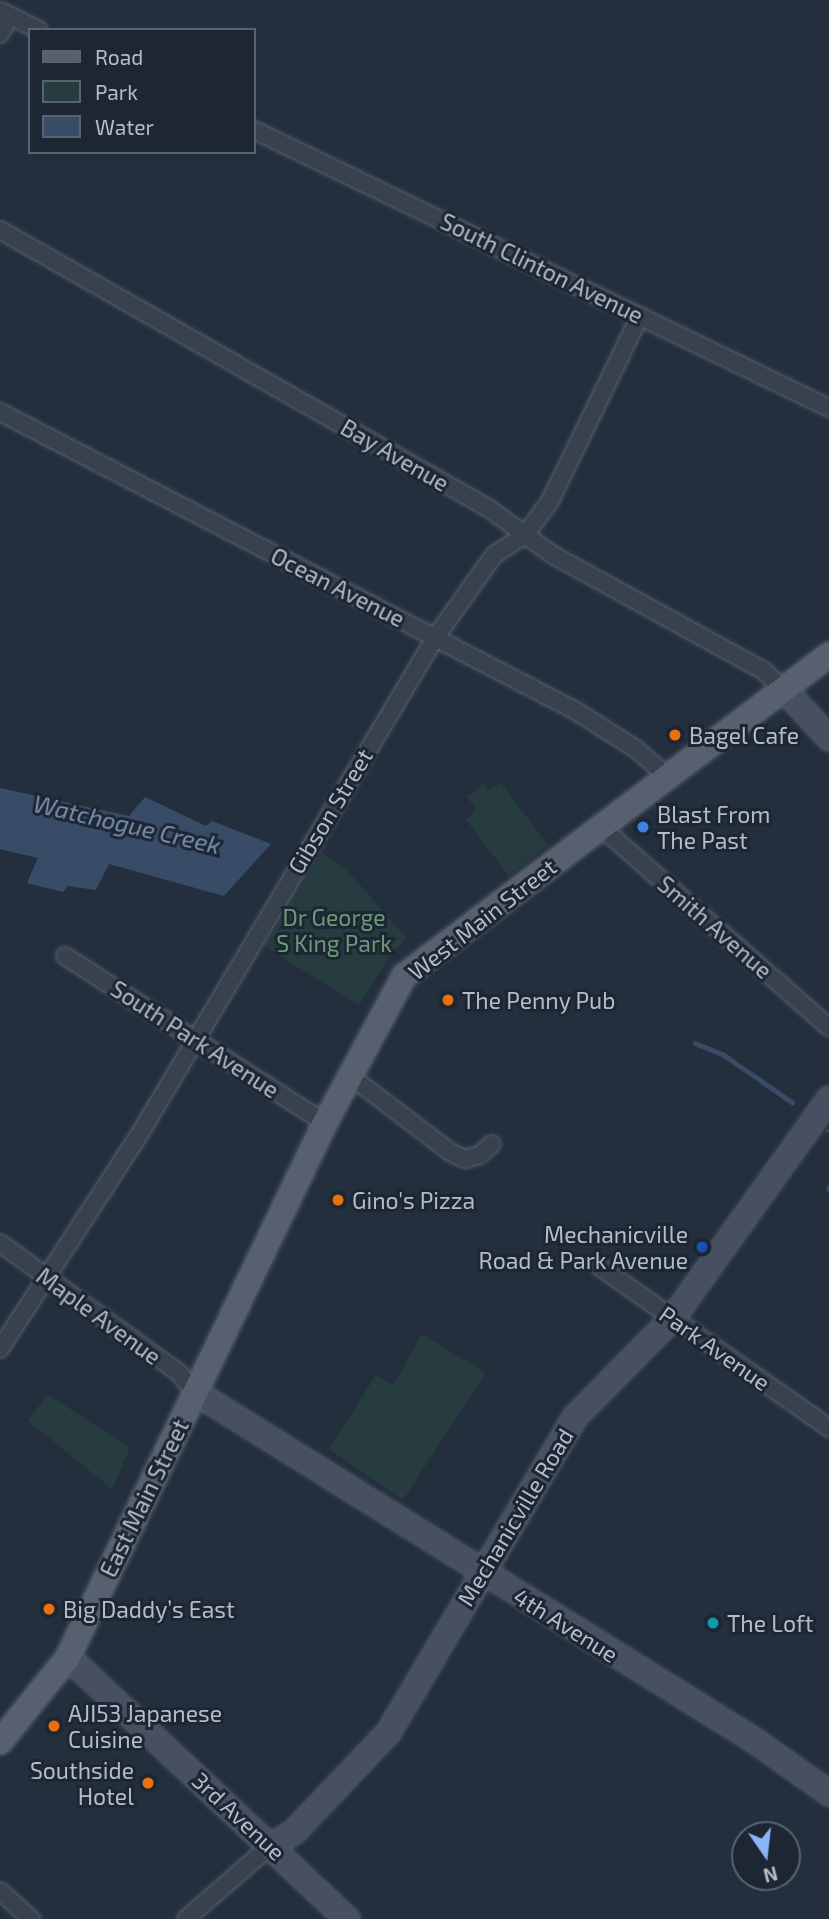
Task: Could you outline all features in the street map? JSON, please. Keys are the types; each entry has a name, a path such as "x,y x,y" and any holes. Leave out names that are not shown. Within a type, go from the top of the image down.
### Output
{"main road":[{"name":"West Main Street","path":"195,1392 349,1075 404,976 829,655"},
{"name":"East Main Street","path":"0,1742 68,1657 195,1392"}],"street":[{"path":"0,34 5,14 34,28"},
{"name":"South Clinton Avenue","path":"256,131 829,408"},
{"name":"Bay Avenue","path":"0,230 488,508 525,535 764,671 784,690"},
{"name":"Gibson Street","path":"0,1349 49,1279 196,1042 435,638 494,555 525,535 550,501 640,316"},
{"name":"Ocean Avenue","path":"0,412 576,711 636,749 667,776"},
{"path":"784,690 829,738"},
{"name":"Smith Avenue","path":"601,827 829,1027"},
{"name":"South Park Avenue","path":"65,957 325,1123"},
{"path":"349,1075 450,1152 465,1159 480,1155 492,1144"},
{"name":"Mechanicville Road","path":"186,1919 271,1845 294,1831 388,1732 575,1416 673,1318 829,1098"},
{"name":"Maple Avenue","path":"0,1244 179,1373 195,1392"},
{"name":"Park Avenue","path":"600,1267 829,1428"},
{"name":"4th Avenue","path":"195,1392 754,1741 829,1793"},
{"name":"3rd Avenue","path":"68,1657 347,1919"},
{"path":"0,1891 31,1919"}],"green space":[{"path":"501,783 548,845 509,876 466,820 476,810 467,796 484,784 488,790"},
{"name":"Dr George S King Park","path":"322,853 347,870 407,939 390,955 359,1005 264,946"},
{"path":"422,1334 486,1373 403,1500 329,1449 376,1375 393,1385"},
{"path":"47,1394 130,1448 112,1489 28,1421"}],"water":[{"path":"0,788 129,816 145,797 206,826 212,821 271,844 224,896 109,864 96,890 68,886 63,892 27,883 38,858 0,849"}],"waterway":[{"name":"Watchogue Creek","path":"695,1043 724,1055 792,1102"}],"place":[{"name":"Bagel Cafe","path":"675,735"},
{"name":"Blast From The Past","path":"643,827"},
{"name":"The Penny Pub","path":"448,1000"},
{"name":"Gino's Pizza","path":"338,1200"},
{"name":"Mechanicville Road & Park Avenue","path":"702,1247"},
{"name":"Big Daddy’s East","path":"49,1609"},
{"name":"The Loft","path":"713,1623"},
{"name":"AJI53 Japanese Cuisine","path":"54,1726"},
{"name":"Southside Hotel","path":"148,1783"}]}
